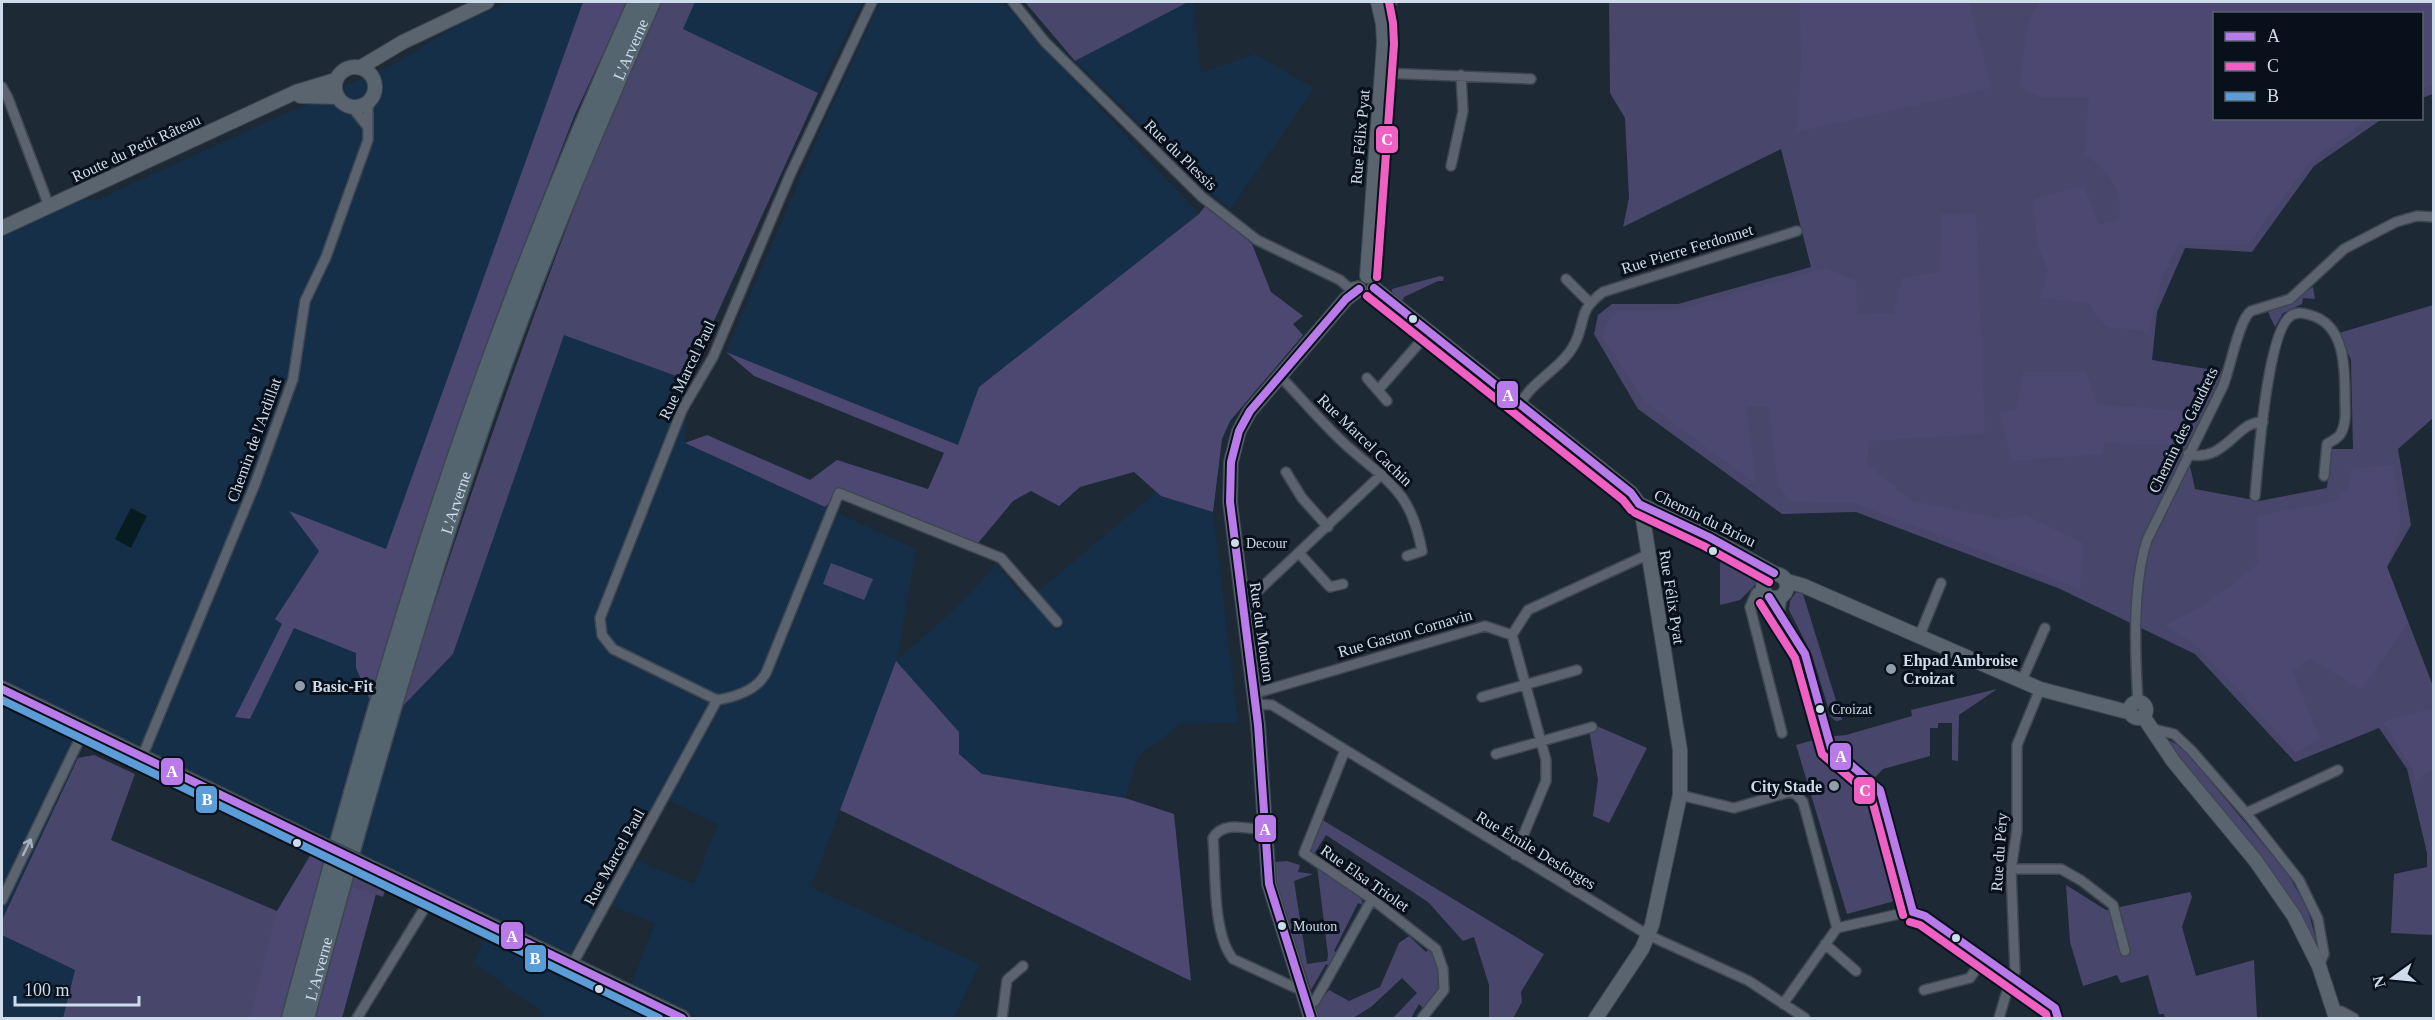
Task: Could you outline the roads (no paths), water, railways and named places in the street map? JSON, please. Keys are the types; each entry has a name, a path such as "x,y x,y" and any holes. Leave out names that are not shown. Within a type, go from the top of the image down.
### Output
{"highway":[{"name":"L'Arverne","path":"291,1018 361,765 423,557 448,482 526,265 588,113 637,2"},
{"name":"L'Arverne","path":"305,1018 406,659 468,462 543,258 608,99 651,2"}],"main road":[{"path":"2,690 682,1018"}],"street":[{"path":"367,126 352,107 338,98 335,92 338,74 348,67 361,67 404,42 487,2"},
{"name":"Rue Marcel Paul","path":"572,965 717,700 613,649 602,635 600,618 682,410 713,357 790,175 872,2"},
{"name":"Rue du Plessis","path":"1013,2 1045,42 1202,197 1257,240 1340,280 1349,288 1361,284"},
{"name":"Rue Félix Pyat","path":"1361,284 1382,73 1383,3"},
{"path":"352,107 368,102 373,97 375,83 383,63 404,42"},
{"path":"361,67 370,73 375,83"},
{"path":"1382,73 1531,79"},
{"path":"1451,166 1463,111 1461,75"},
{"name":"Route du Petit Râteau","path":"2,228 296,92 336,80"},
{"path":"2,87 9,98 49,206"},
{"name":"Route du Petit Râteau","path":"284,98 305,95 338,98"},
{"name":"Chemin de l'Ardillat","path":"142,757 252,494 293,379 305,301 326,256 368,140 368,102"},
{"name":"Chemin des Gaudrets","path":"2131,708 2142,557 2147,540 2227,376 2246,314 2289,299 2344,249 2396,222 2417,216 2433,217"},
{"name":"Rue Pierre Ferdonnet","path":"1589,302 1603,292 1620,285 1797,231"},
{"path":"1520,405 1523,398 1551,372 1575,344 1589,302 1566,279"},
{"path":"1361,284 1374,280 1374,288 1631,494 1639,504"},
{"name":"Rue du Mouton","path":"1309,1012 1269,885 1254,699 1230,502 1230,462 1239,431 1250,411 1361,284"},
{"path":"2254,496 2266,389 2280,332 2287,319 2294,314 2314,316 2329,326 2337,338 2343,357 2345,421 2341,435 2328,444 2324,476"},
{"path":"1378,390 1428,333"},
{"name":"Rue Marcel Cachin","path":"1280,376 1346,445 1382,474 1408,503 1419,534 1422,551 1407,556"},
{"path":"1367,378 1387,401"},
{"path":"2188,454 2198,457 2211,453 2227,445 2256,422 2263,422"},
{"path":"1286,472 1302,498 1328,527"},
{"path":"1240,595 1259,590 1300,554 1382,474"},
{"path":"717,700 750,689 762,681 838,493 1001,558 1057,622"},
{"name":"Rue Félix Pyat","path":"1596,1018 1642,949 1648,935 1680,795 1682,763 1639,504"},
{"name":"Chemin du Briou","path":"1639,504 1756,561 1776,586 1804,586 2040,689 2131,708 2133,717 2143,716 2152,729"},
{"path":"1300,554 1330,587 1342,584"},
{"path":"1515,855 1546,781 1546,760 1512,635 1528,610 1649,554"},
{"path":"1919,637 1941,583"},
{"path":"1782,733 1750,606 1756,593 1776,586 1779,615 1805,654 1831,748 1880,790 1913,912"},
{"name":"Rue Gaston Cornavin","path":"1254,699 1485,626 1512,635"},
{"path":"2022,680 2045,628"},
{"path":"1482,697 1577,670"},
{"name":"Rue du Péry","path":"1999,1018 2016,972 2011,869 2018,830 2017,745 2040,689"},
{"name":"Rue Émile Desforges","path":"1254,699 1272,705 1648,935 1749,981 1805,1018"},
{"path":"1496,754 1592,727"},
{"path":"2152,729 2174,734 2191,750 2246,813 2299,880 2318,919 2324,954 2319,966"},
{"path":"2152,729 2194,789 2255,860 2294,916 2319,966 2336,1015 2341,1011 2354,1018"},
{"path":"2,900 84,730"},
{"name":"Rue Elsa Triolet","path":"1345,750 1304,853 1372,899 1436,949 1443,969 1444,990 1422,1018"},
{"path":"2246,813 2338,770"},
{"path":"1680,795 1734,808 1790,792 1797,795 1803,802 1837,928"},
{"path":"1265,830 1224,827 1217,831 1213,838 1218,915 1222,937 1226,951 1233,959 1296,988 1302,988"},
{"path":"2011,869 2061,869 2082,881 2113,904 2125,951"},
{"path":"357,1018 432,896"},
{"path":"1309,1012 1372,899"},
{"path":"1783,1004 1837,928 1913,912 1925,916 2055,1008 2058,1018"},
{"path":"1825,944 1856,971"},
{"path":"1924,990 1970,978 1983,959"},
{"path":"1002,1018 1007,980 1023,966"}],"place":[{"name":"Decour","path":"1235,543"},
{"name":"Ehpad Ambroise Croizat","path":"1891,669"},
{"name":"Basic-Fit","path":"300,686"},
{"name":"Croizat","path":"1820,709"},
{"name":"City Stade","path":"1834,786"},
{"name":"Mouton","path":"1282,926"}]}
